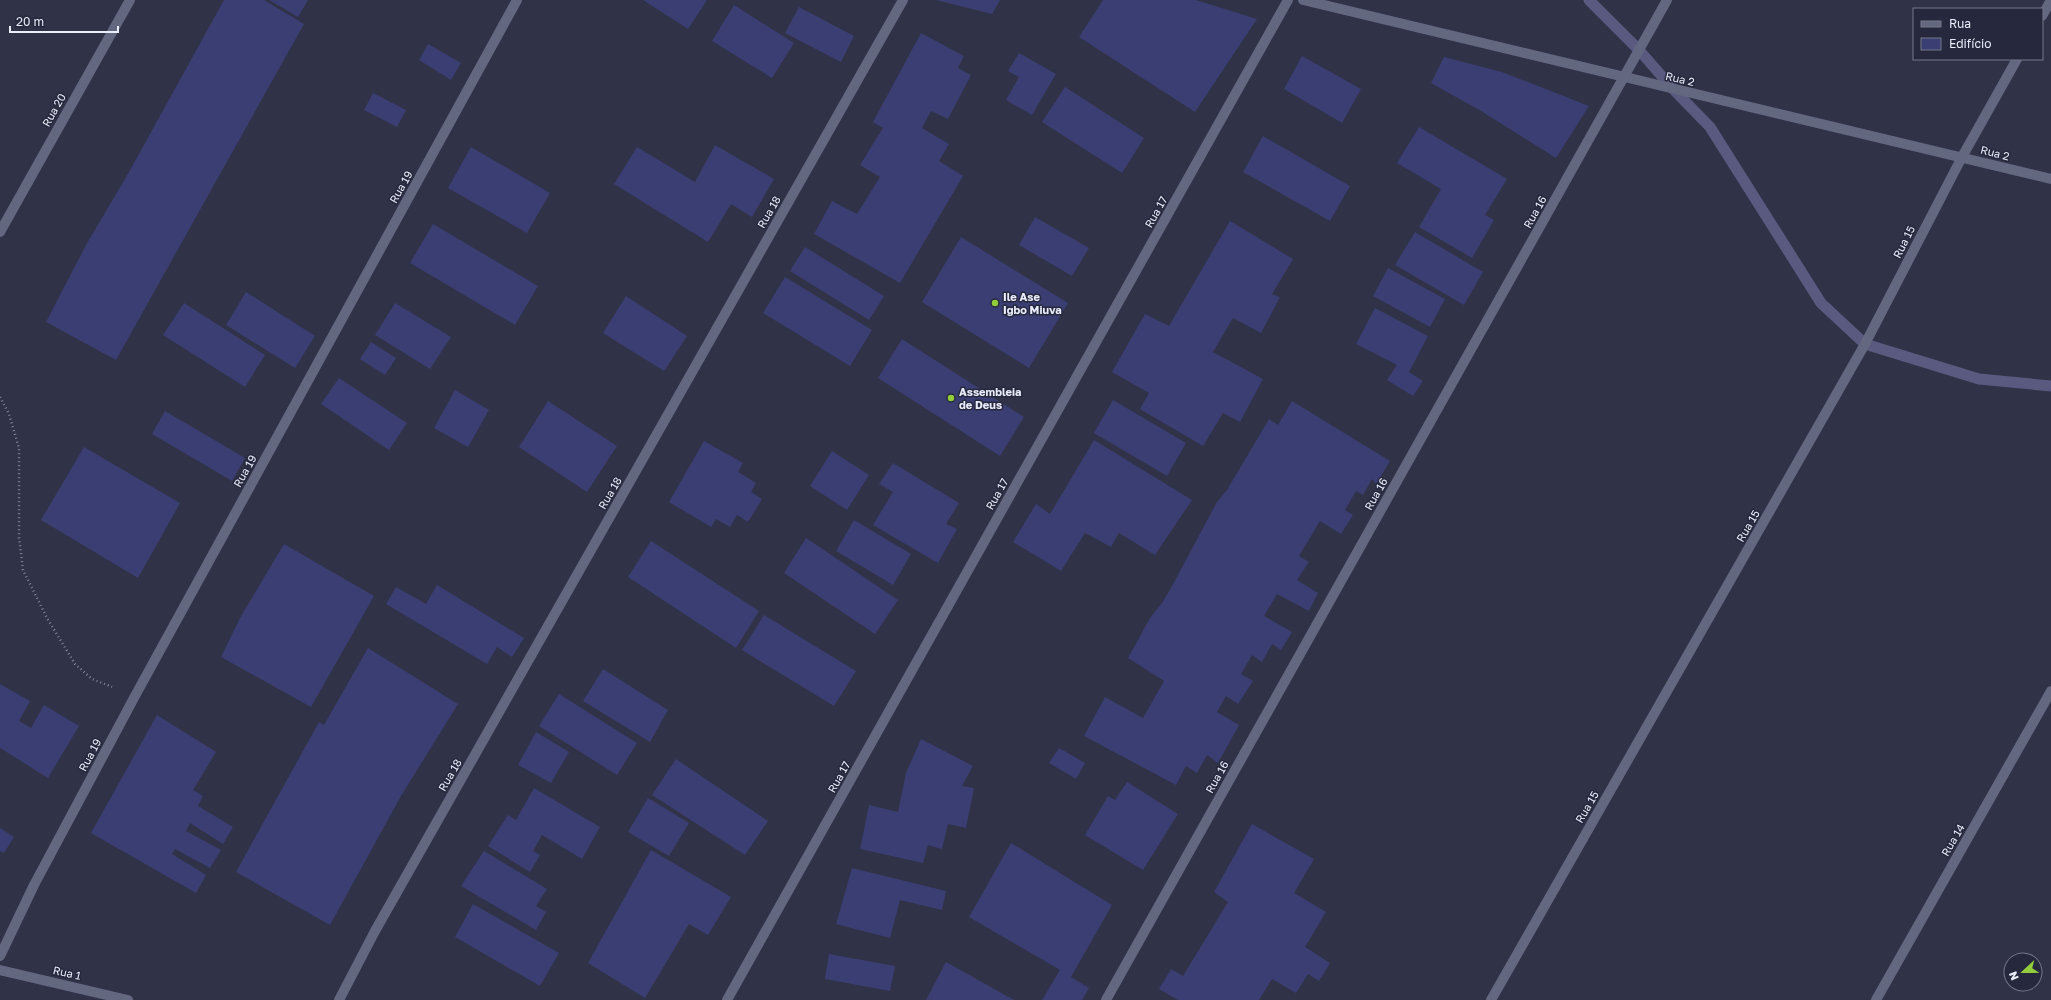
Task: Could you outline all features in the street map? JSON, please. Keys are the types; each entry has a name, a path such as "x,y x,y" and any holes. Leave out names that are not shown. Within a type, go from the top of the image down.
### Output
{"street":[{"name":"Rua 20","path":"0,232 130,0"},
{"name":"Rua 19","path":"0,956 34,885 135,696 517,0"},
{"name":"Rua 18","path":"339,1000 379,924 903,0"},
{"name":"Rua 17","path":"727,1000 1288,0"},
{"name":"Rua 2","path":"1303,0 2051,179"},
{"name":"Rua 16","path":"1106,1000 1667,0"},
{"path":"2043,14 2051,0"},
{"name":"Rua 15","path":"1491,1000 1865,344 1962,157 2016,60"},
{"name":"Rua 14","path":"1876,1000 2051,691"},
{"name":"Rua 1","path":"0,970 128,1000"}],"path":[{"path":"0,397 9,414 19,448 19,537 23,570 46,618 75,664 92,679 135,696"}],"building":[{"path":"224,0 264,0 304,24 116,360 46,322 86,245 129,172"},
{"path":"269,0 308,0 298,17"},
{"path":"643,0 707,0 688,29"},
{"path":"936,0 1000,0 992,14"},
{"path":"1103,0 1196,0 1257,19 1195,112 1079,37"},
{"path":"734,5 794,43 772,78 712,41"},
{"path":"799,7 854,36 841,62 785,33"},
{"path":"921,33 964,56 958,68 971,75 948,119 931,111 922,128 949,144 939,161 963,176 900,283 814,234 832,201 857,214 880,177 860,165 883,128 873,122"},
{"path":"428,44 461,63 451,80 419,60"},
{"path":"1019,53 1056,74 1032,115 1006,100 1019,77 1008,71"},
{"path":"1302,56 1361,89 1342,123 1284,89"},
{"path":"1444,57 1502,72 1589,106 1556,158 1481,111 1431,83"},
{"path":"1065,87 1144,138 1122,173 1042,122"},
{"path":"373,93 406,110 397,127 364,110"},
{"path":"1419,127 1507,179 1485,215 1494,220 1472,258 1419,227 1441,189 1397,163"},
{"path":"1263,136 1350,186 1330,221 1243,172"},
{"path":"715,145 774,179 752,217 731,204 708,242 614,184 637,147 695,182"},
{"path":"471,147 550,193 527,233 448,188"},
{"path":"1035,217 1089,248 1072,276 1019,245"},
{"path":"1230,221 1293,259 1272,294 1280,297 1261,333 1233,318 1213,352 1263,379 1240,422 1223,413 1203,446 1140,409 1149,393 1112,372 1145,314 1169,326"},
{"path":"433,224 538,286 515,325 410,263"},
{"path":"1415,232 1483,272 1464,305 1395,265"},
{"name":"Ile Ase Igbo Miuva","path":"961,237 1068,303 1029,368 922,302"},
{"path":"805,247 884,296 869,320 790,271"},
{"path":"1388,268 1445,299 1430,327 1373,296"},
{"path":"785,277 872,330 850,366 763,313"},
{"path":"246,292 315,336 295,368 226,325"},
{"path":"626,296 687,336 664,371 603,333"},
{"path":"184,303 265,355 245,387 163,335"},
{"path":"395,303 451,337 430,369 375,335"},
{"path":"1375,308 1428,336 1409,372 1423,381 1413,396 1387,380 1397,365 1356,344"},
{"name":"Assembleia de Deus","path":"902,339 1024,417 1000,456 878,378"},
{"path":"371,342 396,358 385,375 360,359"},
{"path":"339,378 407,423 389,450 321,404"},
{"path":"455,390 489,410 468,447 434,428"},
{"path":"1113,400 1186,443 1167,476 1094,433"},
{"path":"548,401 617,446 587,492 519,447"},
{"path":"1292,401 1390,461 1376,484 1372,479 1363,495 1356,491 1345,510 1353,515 1341,534 1320,521 1299,556 1309,562 1297,580 1318,593 1309,611 1277,594 1264,616 1292,632 1281,650 1272,644 1262,662 1252,655 1241,674 1253,681 1238,704 1226,696 1217,712 1239,725 1218,763 1207,755 1197,773 1186,766 1176,785 1084,736 1105,697 1143,718 1164,681 1128,658 1150,618 1162,603 1172,586 1217,502 1227,490 1269,419 1278,425"},
{"path":"165,411 245,458 232,481 152,434"},
{"path":"1094,440 1192,500 1155,555 1119,533 1111,547 1085,533 1061,571 1013,542 1036,504 1050,514"},
{"path":"704,441 743,463 738,472 756,483 751,492 762,499 748,522 737,515 730,527 716,519 711,527 669,502"},
{"path":"84,447 180,503 138,578 41,520"},
{"path":"832,451 869,475 847,510 810,486"},
{"path":"893,463 959,503 946,524 957,529 938,563 873,525 893,492 879,484"},
{"path":"854,520 911,554 893,585 836,551"},
{"path":"806,538 898,600 875,634 784,573"},
{"path":"651,541 759,611 736,648 628,577"},
{"path":"284,544 374,596 311,707 221,657 240,618"},
{"path":"437,585 524,638 512,657 497,647 487,664 386,604 396,587 426,604"},
{"path":"764,615 856,671 834,706 742,650"},
{"path":"368,648 458,704 401,796 330,925 236,872 319,722 324,725"},
{"path":"603,669 668,710 650,742 583,701"},
{"path":"0,684 30,701 19,721 31,728 44,705 79,726 48,778 0,748"},
{"path":"559,694 637,743 617,775 539,726"},
{"path":"157,715 216,752 193,790 203,796 198,806 233,827 223,844 190,823 186,831 221,850 210,868 175,849 172,854 206,875 196,893 91,833"},
{"path":"536,732 569,752 551,783 518,765"},
{"path":"921,739 973,766 962,786 974,788 966,828 948,824 942,849 928,845 923,863 860,849 869,805 898,812 906,773"},
{"path":"1059,748 1085,763 1076,779 1049,763"},
{"path":"676,759 768,821 745,855 652,795"},
{"path":"1127,782 1178,814 1143,870 1085,835 1108,796 1115,800"},
{"path":"534,788 600,827 582,859 542,835 533,851 540,855 530,872 488,846 508,815 516,820"},
{"path":"648,798 689,823 669,856 628,832"},
{"path":"1252,824 1314,859 1294,893 1326,912 1305,947 1330,963 1319,981 1308,974 1296,993 1272,979 1259,1000 1178,1000 1159,989 1171,969 1183,976 1228,902 1214,892"},
{"path":"0,828 14,837 4,853 0,851"},
{"path":"1011,843 1112,905 1071,977 1089,988 1082,1000 1042,1000 1060,970 969,917"},
{"path":"651,850 731,897 708,935 689,924 645,998 588,963"},
{"path":"484,851 547,889 536,906 546,912 536,930 461,886"},
{"path":"852,868 946,891 942,910 900,900 890,938 836,924"},
{"path":"473,904 559,953 540,986 455,937"},
{"path":"829,954 895,966 890,991 825,979"},
{"path":"946,962 1014,1000 926,1000"}],"waterway":[{"path":"1589,0 1639,50 1673,89 1710,127 1821,303 1865,344 1979,379 2051,386"}],"place":[{"name":"Ile Ase Igbo Miuva","path":"995,303"},
{"name":"Assembleia de Deus","path":"951,398"}]}
